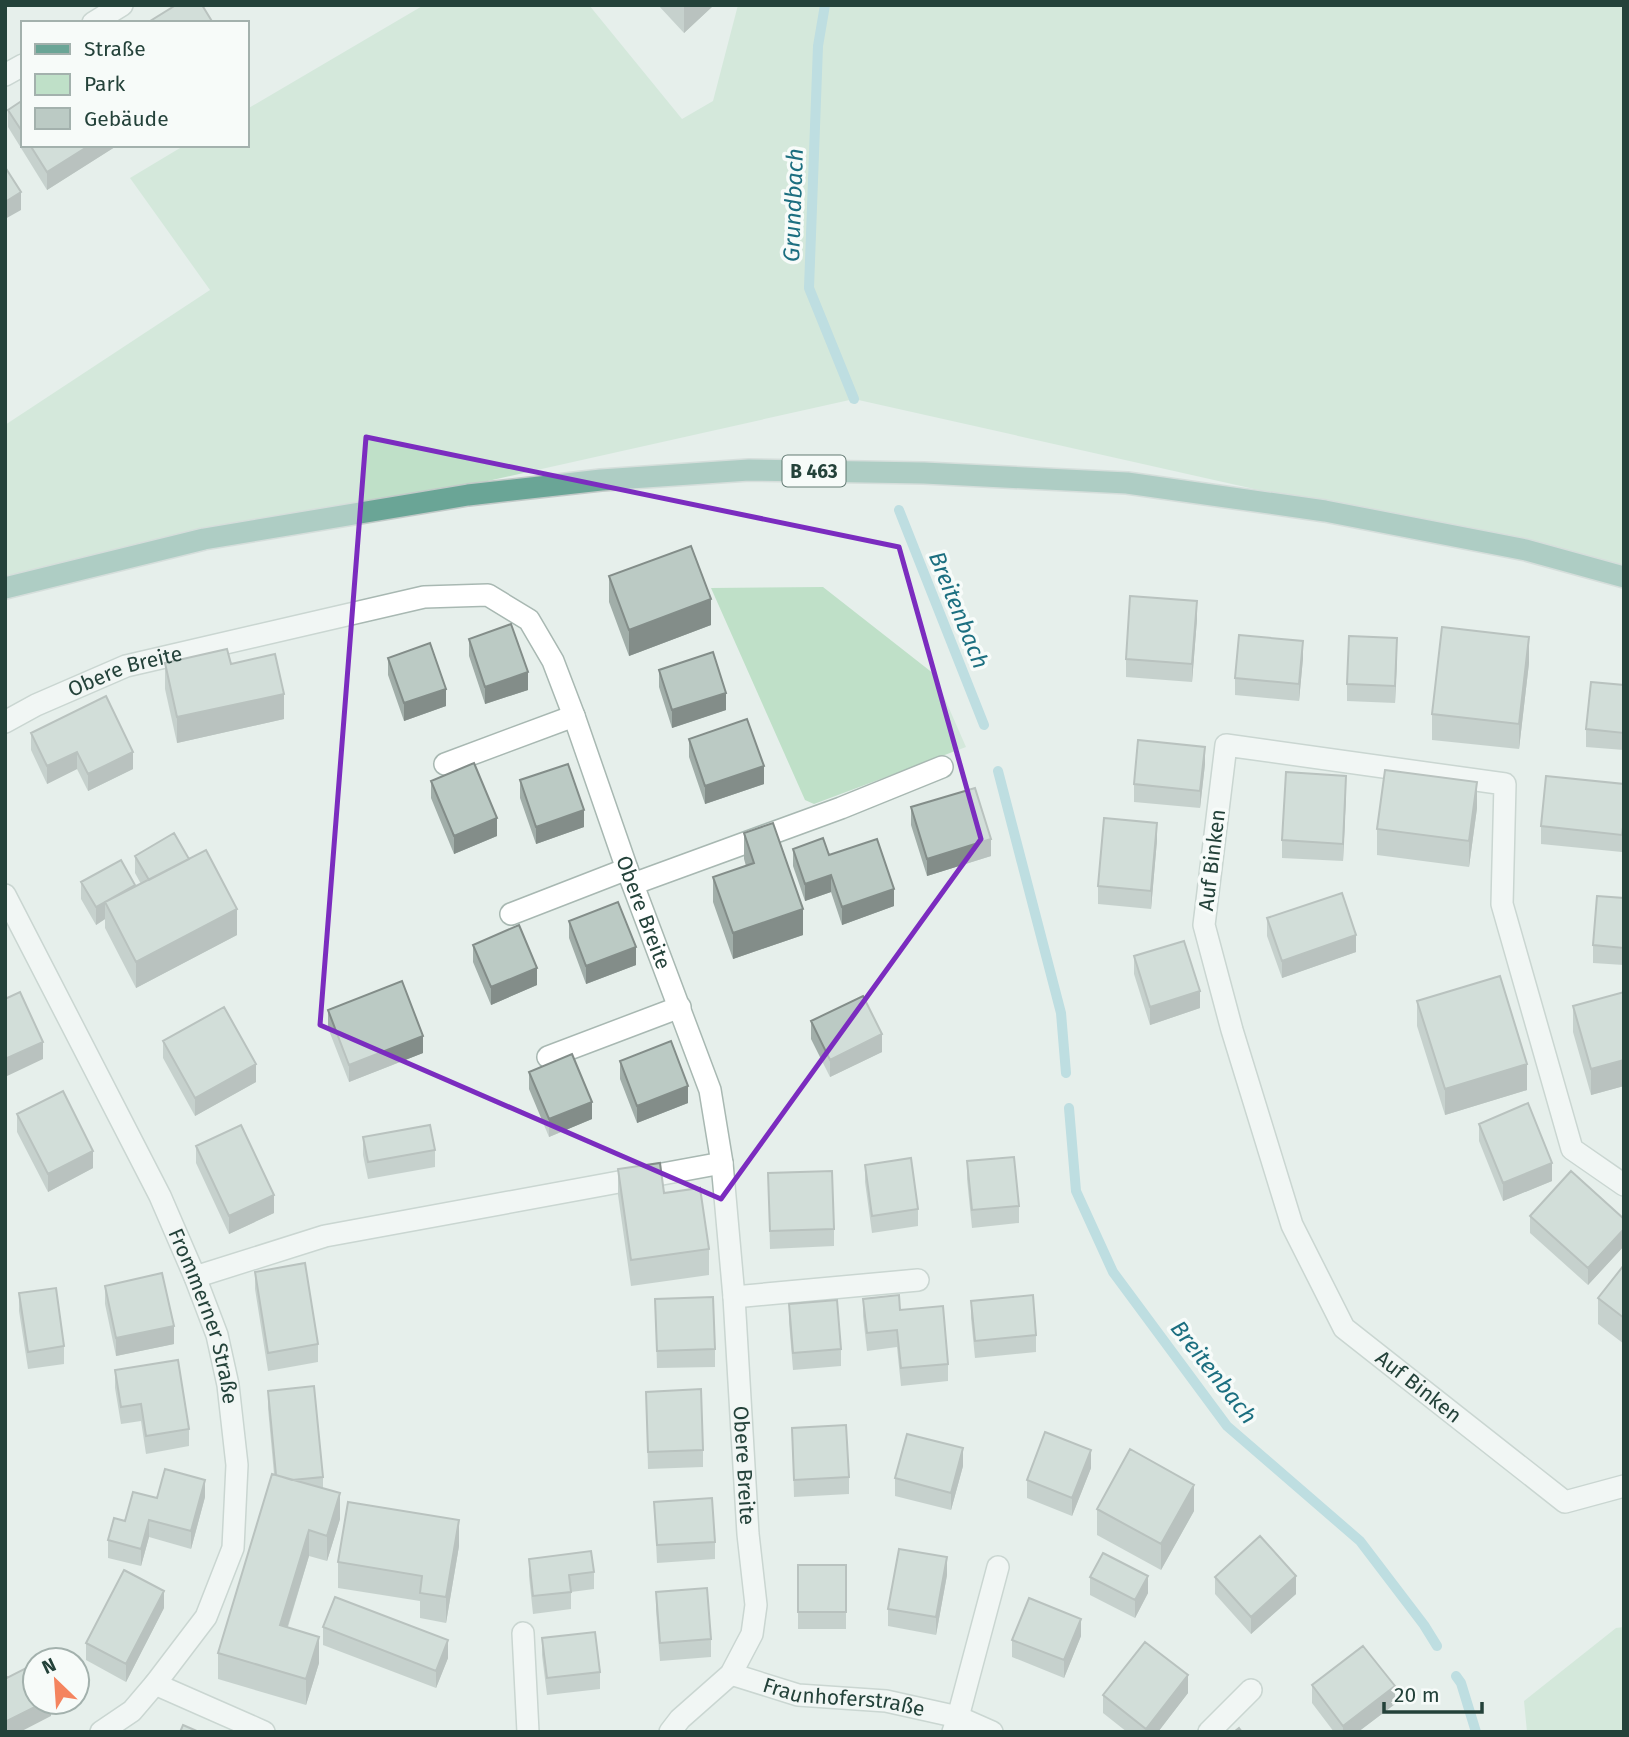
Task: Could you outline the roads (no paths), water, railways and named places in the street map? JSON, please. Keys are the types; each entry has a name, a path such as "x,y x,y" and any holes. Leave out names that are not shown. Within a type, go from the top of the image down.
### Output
{"main road":[{"name":"B 463","path":"5,588 204,539 468,495 601,480 749,470 924,472 1126,484 1325,511 1525,550 1624,577"}],"street":[{"path":"96,21 122,5"},
{"path":"5,75 21,66"},
{"name":"Obere Breite","path":"5,722 36,705 126,666 424,597 488,595 529,620 553,661 710,1090 722,1163 734,1297 748,1534 756,1605 752,1634 731,1674 680,1718 670,1732"},
{"path":"445,765 574,716"},
{"name":"Auf Binken","path":"1624,1185 1573,1149 1502,904 1505,784 1226,745 1204,925 1231,1030 1292,1225 1344,1328 1565,1502 1624,1486"},
{"path":"511,914 841,808 942,767"},
{"name":"Frommerner Straße","path":"5,895 160,1196 217,1335 228,1385 237,1465 233,1548 206,1617 132,1711 101,1732"},
{"path":"548,1057 680,1007"},
{"path":"195,1277 325,1236 722,1163"},
{"path":"734,1297 918,1280"},
{"path":"956,1724 998,1567"},
{"path":"523,1633 528,1732"},
{"name":"Fraunhoferstraße","path":"731,1674 798,1695 886,1701 956,1724 992,1732"},
{"path":"155,1684 264,1732"},
{"path":"1209,1732 1251,1690"}],"waterway":[{"name":"Grundbach","path":"825,5 818,46 809,288 854,399"},
{"name":"Breitenbach","path":"899,510 984,725"},
{"name":"Breitenbach","path":"998,771 1061,1013 1066,1073"},
{"name":"Breitenbach","path":"1069,1108 1076,1191 1113,1272 1227,1426 1360,1541 1437,1646"},
{"name":"Breitenbach","path":"1456,1676 1461,1683 1476,1732"}]}
